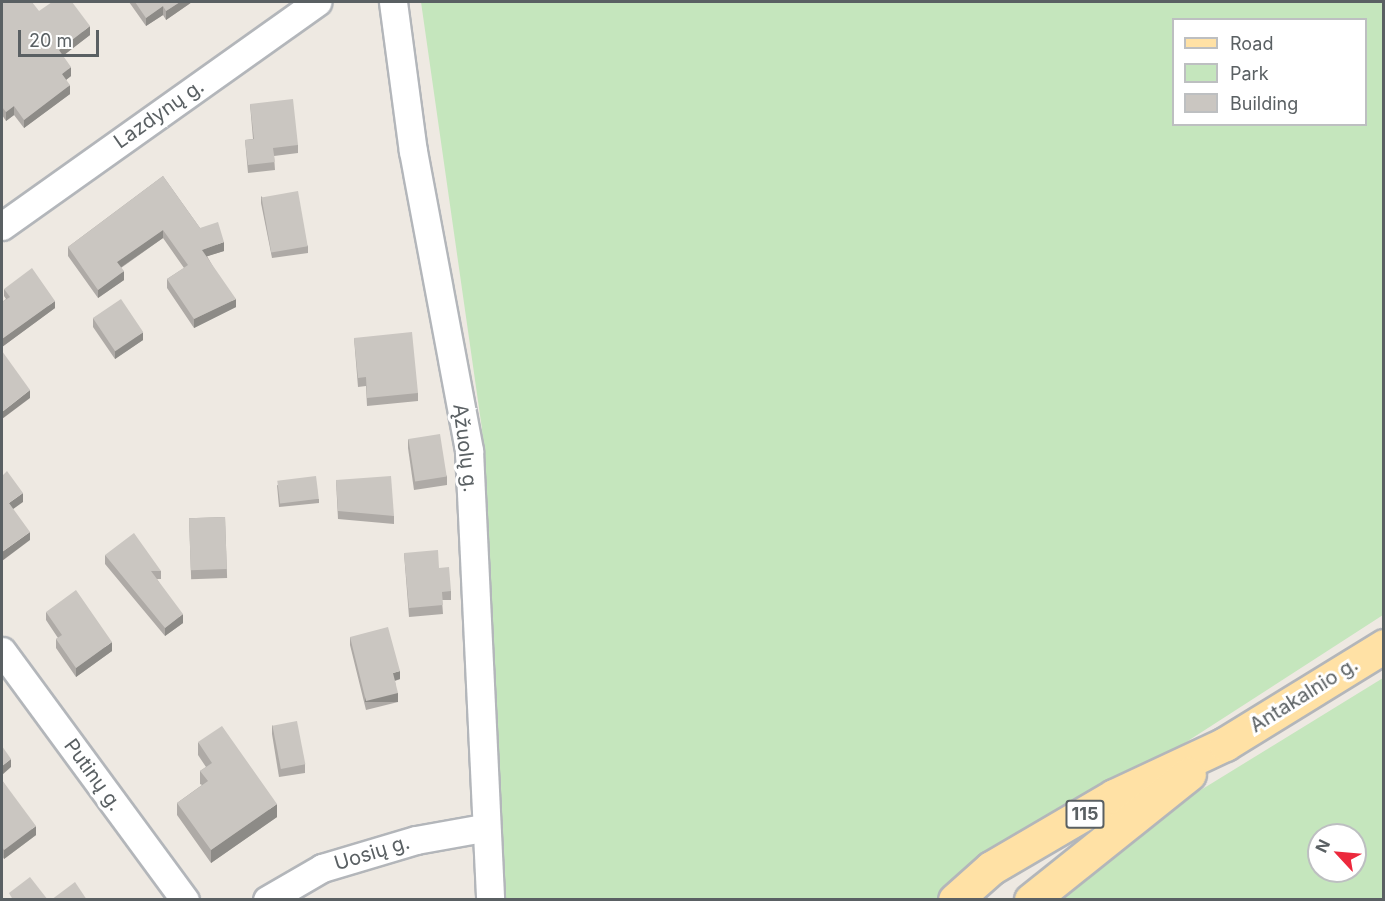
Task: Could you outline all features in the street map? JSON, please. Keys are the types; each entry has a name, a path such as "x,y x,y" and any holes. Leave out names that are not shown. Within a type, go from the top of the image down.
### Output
{"main road":[{"name":"Antakalnio g.","path":"955,900 991,868 1104,802 1225,744 1383,646"},
{"name":"Antakalnio g.","path":"1030,900 1225,744"}],"street":[{"name":"Lazdynų g.","path":"2,226 317,2"},
{"name":"Ąžuolų g.","path":"393,2 413,151 469,451 483,828 490,900"},
{"name":"Putinų g.","path":"2,651 185,900"},
{"name":"Uosių g.","path":"267,900 322,868 416,840 483,828"}],"green space":[{"path":"421,2 1383,2 1383,615 943,899 504,899 496,822 482,429"},
{"path":"1383,678 1383,899 1052,900 1139,828"}],"building":[{"path":"2,2 32,2 39,11 52,2 72,2 90,26 59,50 71,67 62,74 70,85 24,120 14,106 6,112 2,107"},
{"path":"135,2 180,2 166,11 163,6 146,18"},
{"path":"293,99 298,145 273,148 275,162 248,165 245,140 254,139 250,104"},
{"path":"163,176 200,228 218,222 224,242 202,250 236,299 194,319 167,279 188,265 163,230 117,262 124,271 98,290 68,247"},
{"path":"298,191 308,246 271,253 262,197"},
{"path":"32,268 55,301 2,339 2,302 10,297 4,289"},
{"path":"121,299 143,332 115,351 93,318"},
{"path":"412,332 418,393 367,398 366,377 358,378 354,338"},
{"path":"2,351 30,390 2,412"},
{"path":"440,434 447,476 415,481 408,439"},
{"path":"7,471 23,493 9,503 30,532 2,552 2,476"},
{"path":"316,476 319,499 280,504 277,481"},
{"path":"391,476 394,516 338,511 336,480"},
{"path":"225,517 227,569 191,570 189,518"},
{"path":"134,533 161,571 151,571 183,614 165,628 105,555"},
{"path":"438,550 439,568 449,567 451,591 442,592 443,605 409,608 404,553"},
{"path":"76,590 112,642 76,668 56,639 62,635 46,612"},
{"path":"388,627 400,671 393,673 398,693 366,701 350,637"},
{"path":"297,721 305,764 281,769 272,726"},
{"path":"222,726 277,804 211,850 177,803 208,781 200,771 212,763 198,742"},
{"path":"2,746 11,759 2,766"},
{"path":"2,780 36,826 4,850 2,847"},
{"path":"30,877 48,900 13,900 9,893"},
{"path":"75,882 87,900 51,900"}]}
